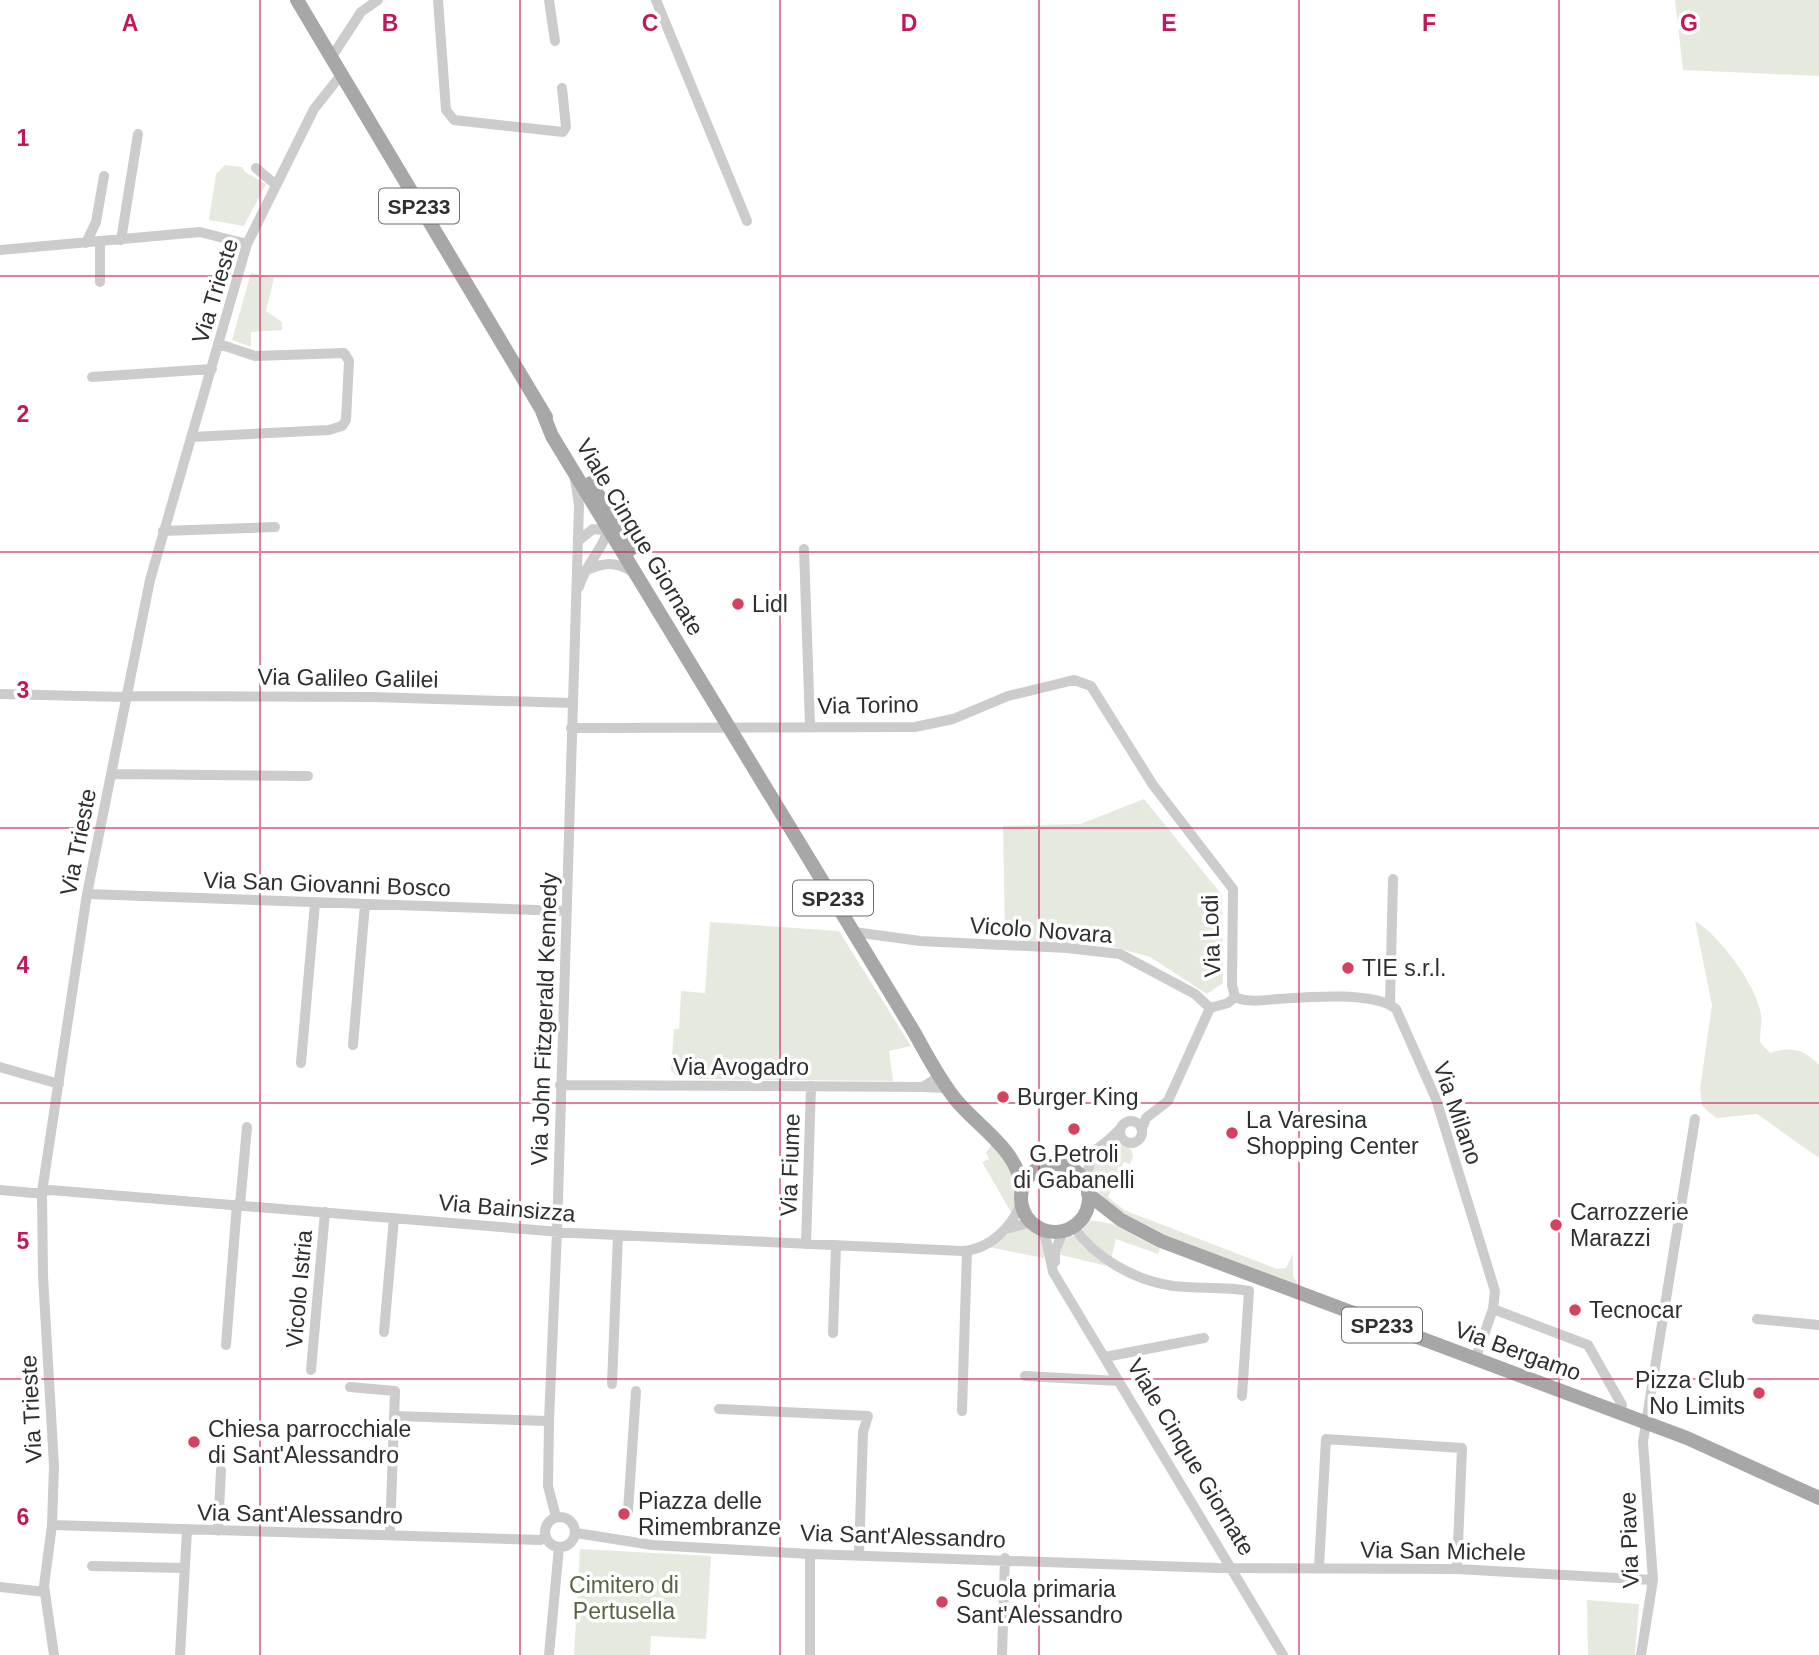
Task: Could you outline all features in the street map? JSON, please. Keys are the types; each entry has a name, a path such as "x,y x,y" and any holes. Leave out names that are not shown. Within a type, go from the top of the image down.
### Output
{"main road":[{"name":"Viale Cinque Giornate","path":"297,0 542,411 666,609 704,682"},
{"name":"Viale Cinque Giornate","path":"579,472 633,572 704,682 943,1082 965,1110 1014,1160 1021,1176 1022,1197"},
{"name":"Viale Cinque Giornate","path":"965,1110 1020,1156 1051,1165"},
{"name":"SP233","path":"1051,1165 1073,1170 1086,1188"},
{"path":"1022,1197 1033,1172 1051,1165"},
{"path":"1072,1226 1088,1206 1086,1188"},
{"name":"Via Bergamo","path":"1086,1188 1121,1220"},
{"name":"SP233","path":"1022,1197 1036,1225 1072,1226"},
{"name":"Via Bergamo","path":"1072,1226 1099,1215 1121,1220 1180,1249 1718,1451 1819,1498"}],"street":[{"path":"357,17 359,0"},
{"path":"331,58 357,17 378,0"},
{"path":"438,0 446,110 453,120 563,132 566,127 562,88"},
{"path":"549,0 555,41"},
{"path":"656,0 747,221"},
{"name":"Via Trieste","path":"54,1655 45,1592 52,1525 54,1465 43,1276 42,1192 87,894 112,774 124,697 163,531 247,244 314,109 341,75"},
{"path":"121,240 138,134"},
{"path":"256,168 276,185"},
{"path":"86,243 96,222 103,176"},
{"path":"0,250 200,232 247,244"},
{"path":"100,242 100,282"},
{"path":"191,437 330,430 342,426 346,420 349,361 344,353 255,356 219,344"},
{"path":"92,376 212,369"},
{"name":"Via John Fitzgerald Kennedy","path":"556,1517 548,1486 549,1421 558,1231 579,472"},
{"path":"163,531 275,527"},
{"path":"578,541 593,529 614,533 666,609"},
{"name":"Via John Fitzgerald Kennedy","path":"574,604 585,571 608,530"},
{"path":"804,549 810,725"},
{"path":"585,571 609,563 619,564 633,572"},
{"name":"Via Torino","path":"571,728 810,725 915,727 953,719 1008,696 1074,680 1083,682"},
{"name":"Via Lodi","path":"1083,682 1091,686 1153,785 1233,889 1232,985 1235,997 1247,1000 1340,998 1390,1004"},
{"name":"Via Galileo Galilei","path":"0,694 385,697 572,703"},
{"path":"112,774 308,776"},
{"path":"1390,1004 1393,879"},
{"name":"Via San Giovanni Bosco","path":"87,894 566,911"},
{"path":"301,1063 315,903"},
{"path":"353,1045 365,904"},
{"name":"Vicolo Novara","path":"854,932 920,941 1067,948 1120,954 1195,994 1210,1007"},
{"path":"1051,1165 1071,1163 1094,1151 1130,1121 1153,1112 1168,1101 1210,1007 1227,1003 1235,997"},
{"name":"Via Milano","path":"1390,1004 1401,1017 1436,1099 1495,1291 1493,1309 1475,1360"},
{"path":"0,1066 59,1084"},
{"name":"Via Avogadro","path":"560,1084 923,1087 943,1082"},
{"name":"Via Fiume","path":"806,1244 811,1087"},
{"path":"1105,1143 1138,1141 1153,1112"},
{"name":"Via Piave","path":"1641,1655 1653,1580 1643,1442 1652,1401 1695,1119"},
{"path":"1130,1121 1136,1122 1142,1129"},
{"path":"226,1345 247,1126"},
{"path":"1120,1129 1120,1135 1127,1142"},
{"path":"1086,1188 1094,1151"},
{"name":"Via Bainsizza","path":"0,1190 239,1204 618,1235 967,1251 983,1246 1005,1230 1022,1197"},
{"name":"Vicolo Istria","path":"312,1370 325,1212"},
{"path":"383,1332 394,1218"},
{"name":"Via Bainsizza","path":"1005,1230 1036,1225"},
{"name":"Viale Cinque Giornate","path":"1036,1225 1046,1239 1053,1272 1283,1655"},
{"path":"1072,1226 1109,1264 1148,1279 1171,1285 1249,1291 1242,1396"},
{"name":"Viale Cinque Giornate","path":"1060,1282 1054,1259 1072,1226"},
{"path":"612,1384 618,1235"},
{"path":"834,1333 836,1246"},
{"path":"962,1411 967,1251"},
{"path":"1493,1309 1588,1345 1622,1405 1620,1413"},
{"path":"1757,1319 1819,1325"},
{"path":"1105,1357 1204,1338"},
{"path":"1025,1376 1119,1381"},
{"path":"350,1387 395,1391 390,1535"},
{"path":"628,1511 636,1391"},
{"path":"719,1409 868,1416 863,1432 859,1555"},
{"path":"394,1416 549,1421"},
{"path":"1319,1567 1326,1438 1462,1448 1457,1569"},
{"path":"218,1531 221,1470"},
{"path":"556,1517 569,1519 576,1533 571,1543 559,1547 552,1544 546,1536 546,1526 556,1517"},
{"name":"Via Sant'Alessandro","path":"52,1525 540,1540 546,1536"},
{"path":"180,1655 187,1530"},
{"name":"Via Sant'Alessandro","path":"576,1533 652,1545 810,1554 1231,1567"},
{"path":"549,1655 559,1547"},
{"path":"810,1554 810,1655"},
{"path":"1002,1655 1005,1558"},
{"path":"92,1566 184,1568"},
{"name":"Via San Michele","path":"1231,1567 1457,1569 1653,1580"},
{"path":"0,1587 45,1592"}],"green space":[{"path":"1675,0 1819,0 1819,76 1683,70"},
{"path":"225,165 242,167 245,172 266,184 244,226 209,220 216,174"},
{"path":"251,273 274,278 266,311 282,322 282,330 251,332 251,347 232,340"},
{"path":"1144,799 1222,895 1223,983 1207,994 1150,957 1106,945 1023,942 1020,933 1005,935 1003,826 1080,824"},
{"path":"1695,921 1726,949 1752,989 1761,1014 1760,1042 1770,1053 1796,1050 1808,1055 1819,1065 1819,1158 1757,1114 1716,1118 1702,1106 1700,1089 1712,1005"},
{"path":"710,922 839,931 911,1046 889,1051 893,1081 699,1079 699,1076 675,1075 671,1070 674,1029 679,1029 681,991 705,993"},
{"path":"992,1145 1009,1168 1016,1185 1016,1204 1012,1214 982,1162 989,1159 986,1152"},
{"path":"1120,1145 1131,1149 1133,1157 1130,1164 1124,1162 1108,1197 1124,1210 1277,1269 1286,1268 1293,1254 1293,1276 1301,1289 1219,1259 1151,1229 1101,1195 1090,1178 1094,1161"},
{"path":"1090,1220 1113,1224 1160,1249 1158,1254 1116,1239 1111,1260 1083,1231 1083,1225"},
{"path":"1028,1227 1042,1237 1046,1255 1043,1258 989,1247 1017,1228"},
{"path":"1068,1236 1075,1236 1107,1266 1057,1254"},
{"name":"Cimitero di Pertusella","path":"580,1549 711,1556 706,1639 651,1636 650,1655 574,1655"},
{"path":"1587,1600 1639,1604 1635,1655 1588,1655"}],"place":[{"name":"Lidl","path":"738,604"},
{"name":"TIE s.r.l.","path":"1348,968"},
{"name":"Burger King","path":"1003,1097"},
{"name":"G.Petroli di Gabanelli","path":"1074,1129"},
{"name":"La Varesina Shopping Center","path":"1232,1133"},
{"name":"Carrozzerie Marazzi","path":"1556,1225"},
{"name":"Tecnocar","path":"1575,1310"},
{"name":"Pizza Club No Limits","path":"1759,1393"},
{"name":"Chiesa parrocchiale di Sant'Alessandro","path":"194,1442"},
{"name":"Piazza delle Rimembranze","path":"624,1514"},
{"name":"Scuola primaria Sant'Alessandro","path":"942,1602"}]}
